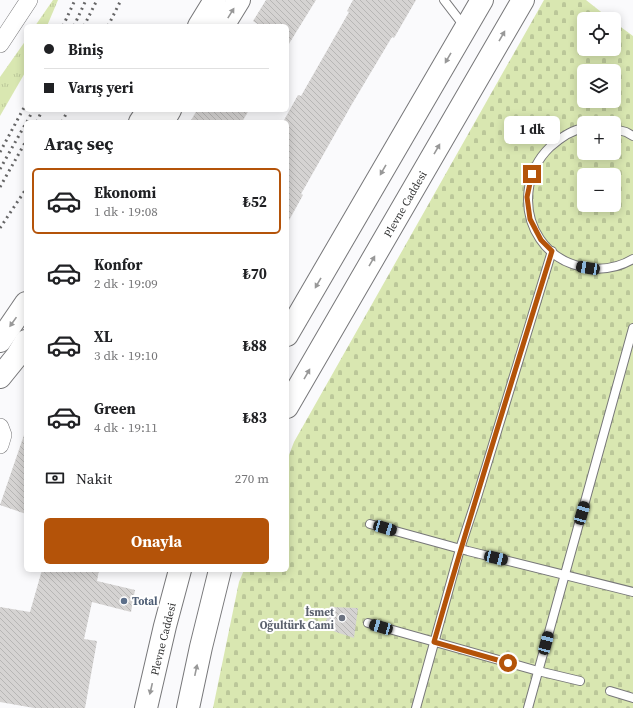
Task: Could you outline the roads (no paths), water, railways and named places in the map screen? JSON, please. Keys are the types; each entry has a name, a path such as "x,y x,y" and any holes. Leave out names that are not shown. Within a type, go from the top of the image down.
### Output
{"main road":[{"path":"200,24 215,0"},
{"path":"224,24 239,0"},
{"path":"289,332 482,0"},
{"name":"Plevne Caddesi","path":"289,404 523,0"},
{"path":"0,341 24,306"},
{"path":"0,377 17,356 24,344"},
{"name":"Plevne Caddesi","path":"146,708 179,572"},
{"path":"188,708 220,572"}],"street":[{"path":"0,44 29,0"},
{"path":"0,428 3,435 0,445"}],"lane":[{"path":"444,0 466,28"},
{"path":"577,130 559,138 542,154 532,174 527,197 530,219 541,240 557,256 577,266 599,270 623,265 633,259"},
{"path":"621,131 633,136"},
{"path":"416,708 460,549 552,251"},
{"path":"528,708 633,328"},
{"path":"370,524 460,549 633,592"},
{"path":"368,623 538,671 580,681"},
{"path":"610,691 633,698"}],"railway":[{"path":"64,24 75,0"},
{"path":"75,24 86,0"},
{"path":"85,24 97,0"},
{"path":"109,24 121,0"},
{"path":"0,152 24,108"},
{"path":"28,120 32,112"},
{"path":"38,120 41,112"},
{"path":"63,120 67,112"},
{"path":"0,169 24,127"},
{"path":"0,187 24,145"},
{"path":"0,228 24,192"}],"place":[{"name":"Total","path":"124,601"},
{"name":"İsmet Oğultürk Cami","path":"342,618"}]}
